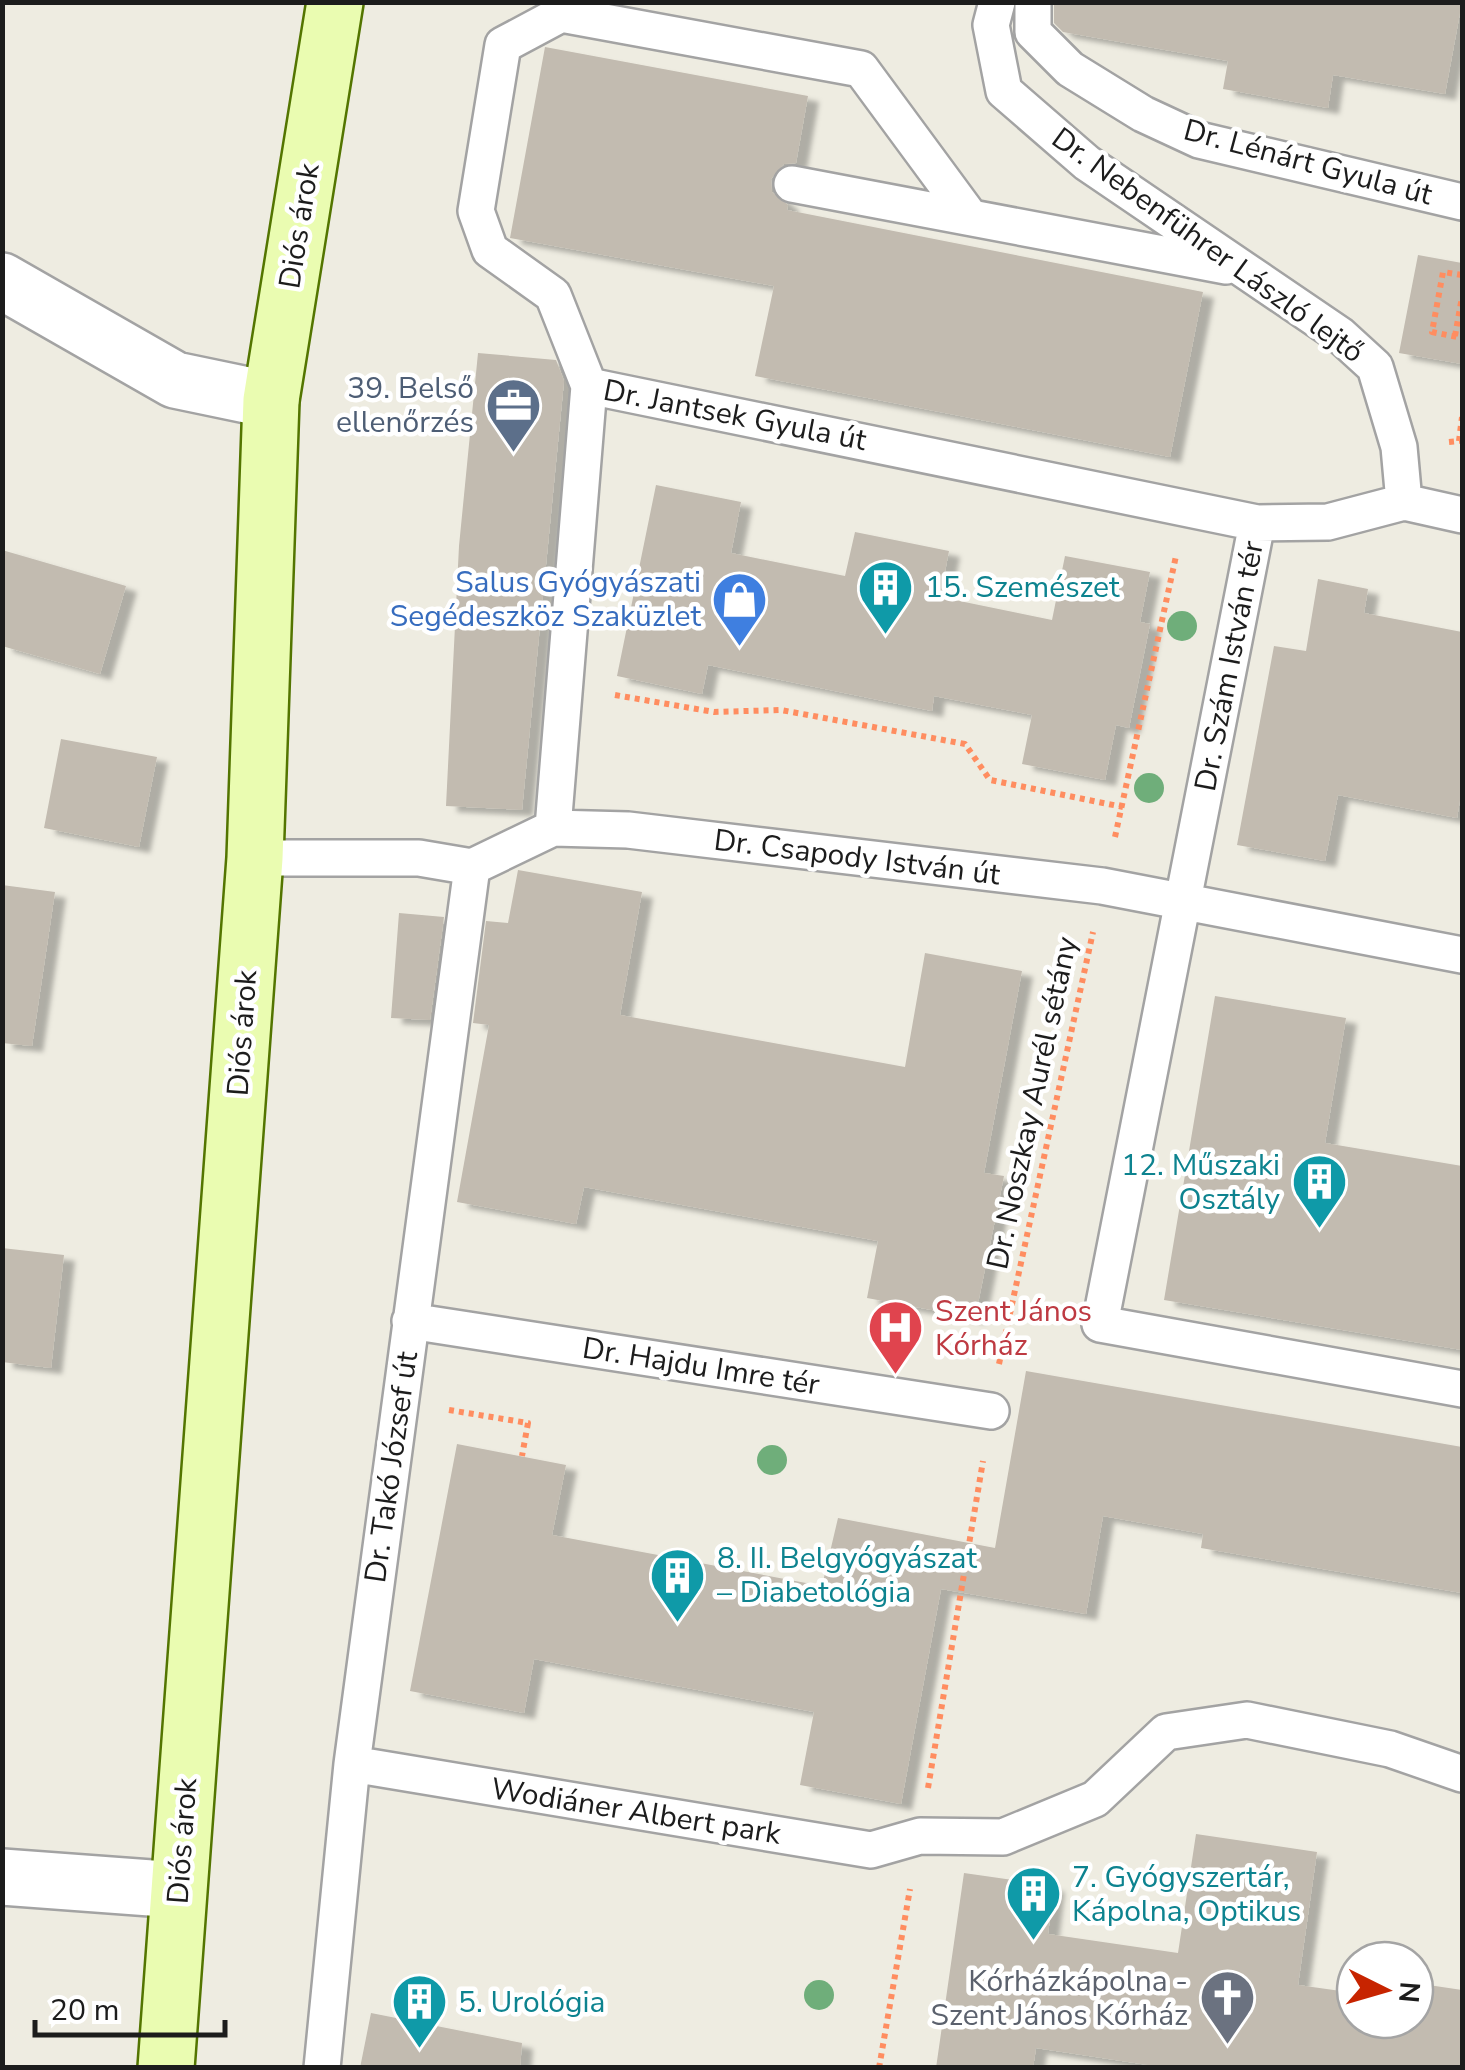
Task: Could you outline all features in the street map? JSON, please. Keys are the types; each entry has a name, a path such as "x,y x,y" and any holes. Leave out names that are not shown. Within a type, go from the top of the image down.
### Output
{"street":[{"name":"Diós árok","path":"166,2068 255,858 272,400 335,2"},
{"path":"2,281 175,380 272,400"},
{"path":"2,1877 178,1890"}],"lane":[{"name":"Dr. Nebenführer László lejtő","path":"997,2 991,25 1004,91 1088,163 1340,335 1375,367 1400,447 1404,502"},
{"name":"Dr. Lénárt Gyula út","path":"1033,2 1034,32 1070,69 1185,134 1462,202"},
{"path":"590,386 553,295 490,250 476,212 503,45 561,14 861,69 970,218"},
{"path":"792,184 1242,268"},
{"name":"Dr. Jantsek Gyula út","path":"553,828 590,386 1256,523"},
{"name":"Dr. Szám István tér","path":"1462,515 1404,502 1328,522 1256,523 1100,1324 1462,1389"},
{"name":"Dr. Csapody István út","path":"472,867 553,828 628,830 1184,898 1462,954"},
{"path":"255,858 419,858 472,867"},
{"name":"Dr. Takó József út","path":"322,2068 352,1764 472,867"},
{"name":"Dr. Hajdu Imre tér","path":"410,1321 991,1411"},
{"name":"Wodiáner Albert park","path":"352,1764 871,1850 920,1836 1003,1837 1095,1799 1166,1732 1247,1720 1390,1749 1462,1774"}],"path":[{"path":"1462,275 1443,272 1432,332 1458,337 1462,297"},
{"name":"Dr. Noszkay Aurél sétány","path":"879,2068 991,1411 1186,506"},
{"path":"564,686 714,712 781,710 965,744 990,780 1123,807"},
{"path":"400,1401 528,1423 522,1456"}],"building":[{"path":"1054,2 1462,2 1445,94 1333,75 1328,108 1223,89 1228,61 1063,32 1054,23"},
{"path":"545,47 808,96 796,163 784,164 771,179 772,192 788,205 787,210 1203,292 1170,457 755,376 774,286 510,238"},
{"path":"1418,255 1462,263 1462,364 1399,353"},
{"path":"478,353 556,360 564,381 522,810 446,806 459,546"},
{"name":"15. Szemészet","path":"656,485 741,502 731,553 845,576 855,532 949,551 940,597 1052,620 1065,556 1150,572 1140,622 1150,624 1129,728 1116,725 1105,780 1022,764 1032,715 934,696 932,711 708,665 702,694 617,676"},
{"path":"2,550 126,586 100,674 2,646"},
{"path":"1318,579 1368,589 1364,613 1462,632 1462,788 1457,818 1338,795 1325,861 1237,845 1274,646 1306,651"},
{"path":"61,739 157,757 139,847 44,828"},
{"path":"518,870 642,892 620,1015 905,1067 925,953 1022,971 984,1173 1004,1176 975,1318 867,1298 878,1241 584,1187 576,1224 457,1202 489,1025 473,1023 486,921 508,923"},
{"path":"2,885 55,892 32,1046 2,1043"},
{"path":"399,913 444,917 430,1020 391,1018"},
{"name":"12. Műszaki Osztály","path":"1215,996 1346,1018 1325,1143 1462,1166 1462,1350 1164,1300"},
{"path":"2,1248 64,1255 51,1368 2,1362"},
{"path":"1026,1371 1462,1447 1462,1593 1201,1548 1203,1534 1103,1516 1086,1614 941,1589 901,1804 800,1785 814,1712 534,1659 524,1713 410,1691 457,1444 566,1465 552,1535 822,1586 838,1518 995,1548"},
{"name":"7. Gyógyszertár, Kápolna, Optikus","path":"1196,1834 1317,1852 1298,1985 1335,1990 1335,2040 1435,2040 1435,1986 1462,1990 1462,2068 1168,2068 1036,2048 1033,2068 936,2068 964,1873 1054,1886 1048,1934 1178,1953"},
{"name":"5. Urológia","path":"371,2013 522,2043 520,2068 360,2068"}],"place":[{"name":"39. Belső ellenőrzés","path":"513,454"},
{"name":"15. Szemészet","path":"886,636"},
{"name":"Salus Gyógyászati Segédeszköz Szaküzlet","path":"740,648"},
{"name":"12. Műszaki Osztály","path":"1319,1231"},
{"name":"Szent János Kórház","path":"896,1377"},
{"name":"8. II. Belgyógyászat – Diabetológia","path":"678,1624"},
{"name":"7. Gyógyszertár, Kápolna, Optikus","path":"1033,1943"},
{"name":"Kórházkápolna - Szent János Kórház","path":"1227,2047"},
{"name":"5. Urológia","path":"419,2051"}]}
